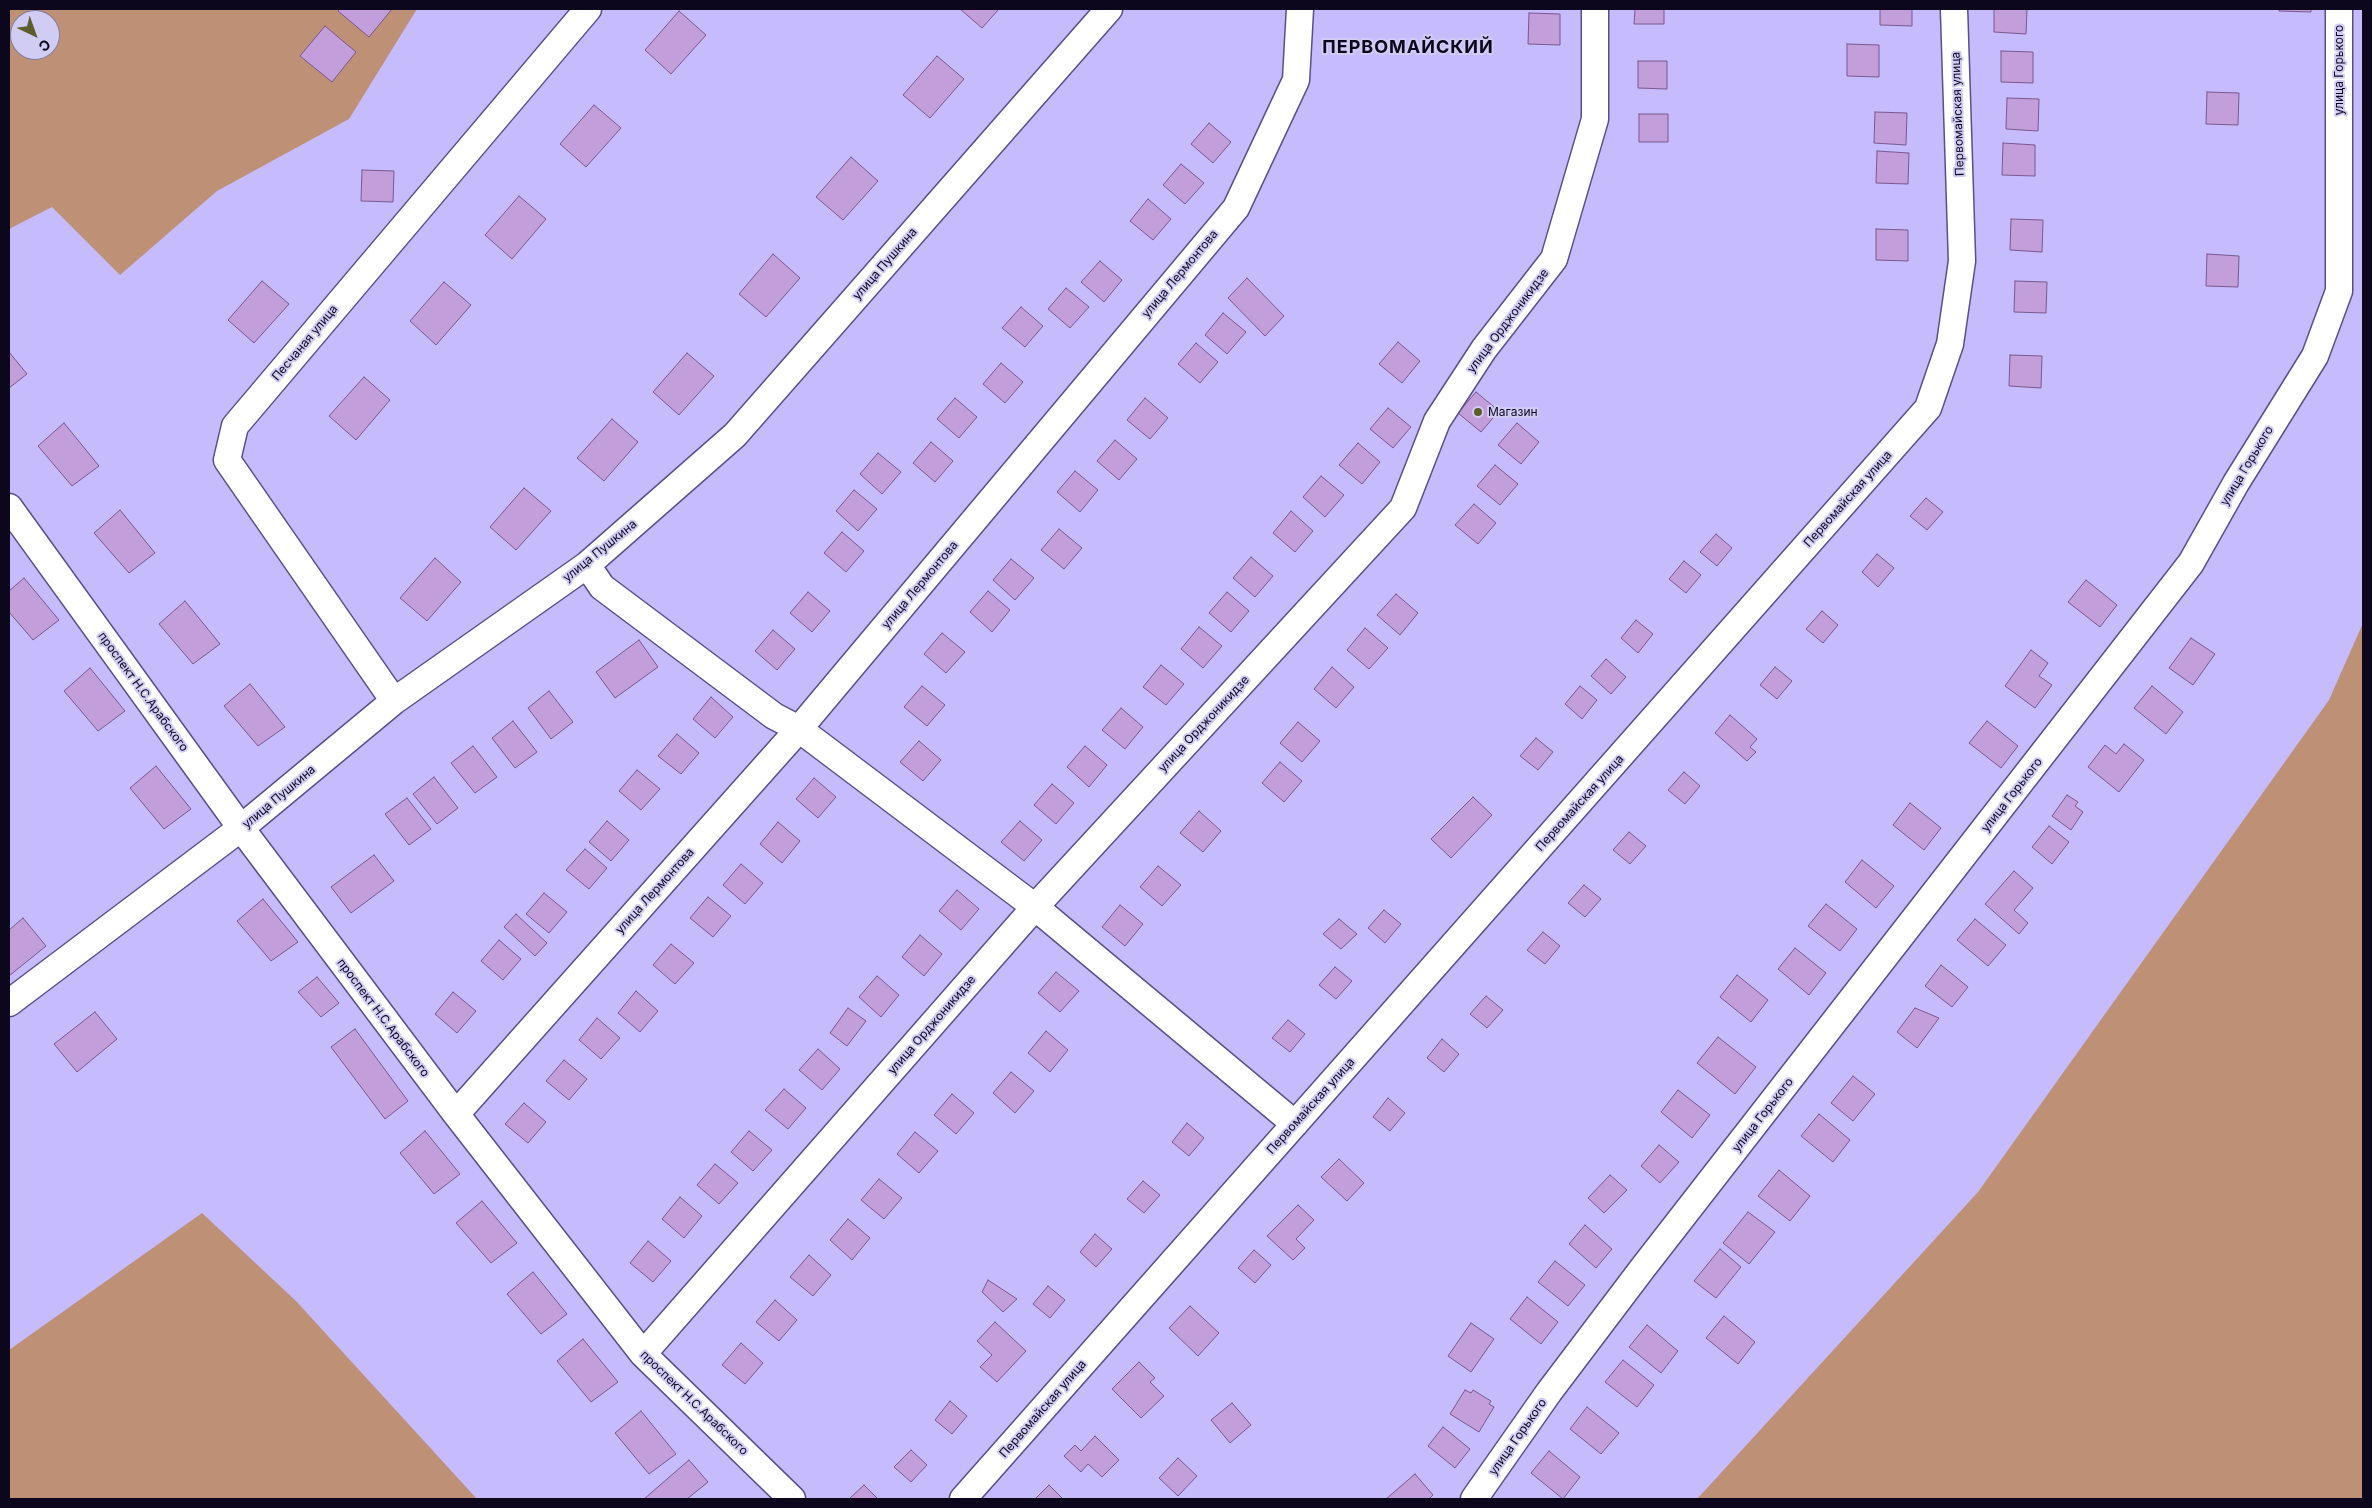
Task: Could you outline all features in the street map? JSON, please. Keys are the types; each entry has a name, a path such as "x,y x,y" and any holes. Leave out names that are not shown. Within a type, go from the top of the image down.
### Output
{"street":[{"name":"Песчаная улица","path":"394,701 227,460 235,426 588,9"},
{"name":"улица Пушкина","path":"9,1003 241,828 394,701 587,565 735,435 1109,9"},
{"name":"улица Лермонтова","path":"456,1114 799,729 1236,208 1296,80 1300,9"},
{"name":"улица Орджоникидзе","path":"642,1354 1035,907 1403,508 1437,422 1484,349 1554,259 1595,119 1595,9"},
{"name":"Первомайская улица","path":"963,1499 1928,408 1950,344 1962,261 1954,9"},
{"name":"улица Горького","path":"1474,1499 1549,1392 1642,1269 2191,563 2236,483 2315,356 2339,290 2339,9"},
{"name":"проспект Н.С.Арабского","path":"9,507 241,828 456,1114 642,1354 792,1499"},
{"path":"587,565 602,588 774,716 799,729 1035,907 1295,1124"}],"shaded area":[{"path":"9,9 417,9 349,119 217,191 120,275 52,207 9,229"},
{"path":"2363,623 2363,1499 1697,1499 1978,1192 2329,700"},
{"path":"202,1213 296,1301 477,1499 9,1499 9,1350"}],"building":[{"path":"340,9 392,9 369,37 338,11"},
{"path":"960,9 999,9 982,28"},
{"path":"1635,9 1664,9 1664,24 1634,24"},
{"path":"1880,9 1912,9 1912,26 1880,25"},
{"path":"1994,9 2027,9 2026,34 1994,32"},
{"path":"2279,9 2311,9 2311,12 2279,11"},
{"path":"679,11 706,35 671,74 645,50"},
{"path":"1529,13 1560,14 1560,45 1528,44"},
{"path":"325,26 356,52 332,82 300,56"},
{"path":"1847,44 1879,45 1879,77 1847,76"},
{"path":"2001,51 2033,52 2033,83 2001,82"},
{"path":"937,56 964,79 930,118 903,95"},
{"path":"1638,61 1667,61 1667,89 1638,88"},
{"path":"2207,92 2239,93 2238,125 2206,124"},
{"path":"2007,98 2039,99 2038,131 2006,129"},
{"path":"594,105 621,128 586,167 560,144"},
{"path":"1875,112 1907,113 1906,145 1874,143"},
{"path":"1639,114 1668,114 1668,142 1639,142"},
{"path":"1209,123 1231,142 1213,163 1191,144"},
{"path":"2003,143 2035,145 2035,176 2002,175"},
{"path":"1877,151 1909,153 1908,184 1876,183"},
{"path":"851,157 878,181 843,220 816,197"},
{"path":"1181,164 1204,183 1185,204 1163,185"},
{"path":"362,170 394,171 393,202 361,201"},
{"path":"519,196 546,219 512,259 485,235"},
{"path":"1148,199 1171,219 1153,240 1130,221"},
{"path":"2011,219 2043,220 2042,252 2010,250"},
{"path":"1876,229 1908,230 1908,261 1876,260"},
{"path":"773,254 800,278 766,317 739,294"},
{"path":"2207,254 2239,256 2238,287 2206,286"},
{"path":"1100,261 1122,280 1104,302 1081,282"},
{"path":"1247,278 1284,316 1265,336 1228,298"},
{"path":"262,281 289,304 254,343 228,320"},
{"path":"2015,281 2047,282 2046,313 2014,312"},
{"path":"444,282 471,305 436,345 410,321"},
{"path":"1066,288 1089,307 1070,328 1048,309"},
{"path":"1021,307 1043,326 1025,347 1002,328"},
{"path":"1223,313 1246,332 1227,354 1205,335"},
{"path":"1398,342 1420,361 1402,383 1379,364"},
{"path":"1196,343 1218,362 1200,383 1178,364"},
{"path":"9,352 27,374 9,388"},
{"path":"687,353 714,376 679,415 653,392"},
{"path":"2010,355 2042,356 2041,388 2009,386"},
{"path":"1001,363 1023,382 1005,403 983,384"},
{"path":"364,377 390,400 356,440 329,416"},
{"name":"Магазин","path":"1476,392 1499,411 1481,432 1458,413"},
{"path":"955,398 977,417 959,438 937,419"},
{"path":"1145,398 1168,418 1150,439 1127,420"},
{"path":"1388,408 1411,427 1393,448 1370,429"},
{"path":"612,419 638,442 604,481 577,458"},
{"path":"64,423 99,466 72,486 38,446"},
{"path":"1517,423 1539,442 1521,464 1498,445"},
{"path":"1115,440 1137,459 1119,480 1097,461"},
{"path":"931,442 953,461 935,482 913,463"},
{"path":"1358,443 1380,462 1362,484 1339,465"},
{"path":"878,453 901,472 882,494 860,474"},
{"path":"1495,465 1518,484 1500,505 1477,486"},
{"path":"1075,471 1098,490 1080,512 1057,492"},
{"path":"1321,476 1344,495 1325,517 1303,497"},
{"path":"524,488 551,511 516,550 490,527"},
{"path":"854,490 877,509 858,531 836,511"},
{"path":"1926,498 1943,512 1927,530 1910,516"},
{"path":"1474,504 1496,523 1478,544 1455,525"},
{"path":"120,510 155,553 129,573 94,533"},
{"path":"1291,511 1313,531 1295,552 1273,533"},
{"path":"1059,529 1082,548 1064,569 1041,550"},
{"path":"842,532 864,551 846,572 824,553"},
{"path":"1716,534 1732,548 1717,566 1700,552"},
{"path":"1877,554 1894,568 1878,587 1862,572"},
{"path":"1251,557 1273,576 1255,597 1233,578"},
{"path":"435,558 461,582 427,621 400,598"},
{"path":"1011,559 1034,578 1015,600 993,580"},
{"path":"1684,561 1701,575 1686,593 1669,579"},
{"path":"24,578 59,620 33,640 9,612 9,591"},
{"path":"2086,580 2117,605 2100,627 2068,602"},
{"path":"988,591 1010,610 992,632 970,612"},
{"path":"808,592 830,611 812,632 790,613"},
{"path":"1227,592 1249,611 1231,632 1209,613"},
{"path":"1396,594 1418,613 1400,635 1377,615"},
{"path":"185,601 220,644 193,664 159,624"},
{"path":"1822,611 1838,625 1823,643 1806,629"},
{"path":"1636,620 1653,634 1638,653 1621,638"},
{"path":"1199,627 1222,646 1203,668 1181,649"},
{"path":"1365,628 1388,648 1369,669 1347,650"},
{"path":"773,630 795,649 777,670 755,651"},
{"path":"942,633 965,652 946,673 924,654"},
{"path":"2191,638 2215,654 2193,685 2169,668"},
{"path":"639,640 658,667 615,698 596,672"},
{"path":"2031,650 2048,663 2039,676 2052,685 2035,708 2005,686"},
{"path":"1606,659 1626,677 1611,694 1591,676"},
{"path":"1161,665 1184,684 1166,705 1143,687"},
{"path":"1332,667 1354,687 1336,708 1314,689"},
{"path":"1775,667 1792,681 1777,699 1760,685"},
{"path":"90,668 125,711 98,731 64,691"},
{"path":"250,684 285,727 258,746 224,706"},
{"path":"922,686 945,705 927,726 904,707"},
{"path":"1580,686 1597,700 1582,719 1565,704"},
{"path":"2152,686 2183,712 2166,734 2134,708"},
{"path":"549,691 573,722 551,739 528,708"},
{"path":"711,697 733,717 715,738 693,719"},
{"path":"1121,708 1143,727 1125,749 1102,730"},
{"path":"1730,715 1757,739 1750,747 1756,752 1747,761 1715,733"},
{"path":"513,721 537,752 515,768 492,738"},
{"path":"1987,721 2018,746 2001,768 1969,743"},
{"path":"1298,722 1320,741 1302,762 1280,743"},
{"path":"677,734 699,753 681,774 658,756"},
{"path":"1536,738 1553,752 1538,770 1520,756"},
{"path":"919,741 941,760 923,781 900,762"},
{"path":"2124,744 2144,760 2119,792 2088,767 2105,745 2116,754"},
{"path":"473,746 497,777 475,793 451,763"},
{"path":"1085,746 1107,765 1089,787 1067,767"},
{"path":"1280,762 1302,781 1284,802 1262,783"},
{"path":"156,766 191,809 164,829 130,788"},
{"path":"637,770 660,789 641,810 619,791"},
{"path":"1684,772 1700,786 1685,804 1668,790"},
{"path":"434,777 458,808 437,824 413,794"},
{"path":"814,778 836,797 818,818 796,799"},
{"path":"1052,784 1074,803 1056,824 1034,805"},
{"path":"2067,795 2078,802 2075,806 2083,812 2071,830 2052,816"},
{"path":"1473,797 1492,815 1451,858 1431,839"},
{"path":"407,798 431,829 409,845 385,814"},
{"path":"1910,803 1941,828 1924,850 1893,825"},
{"path":"1199,811 1221,831 1203,852 1180,833"},
{"path":"607,821 629,840 611,861 589,842"},
{"path":"1020,821 1042,840 1024,861 1001,842"},
{"path":"778,822 800,841 782,863 760,844"},
{"path":"2049,826 2069,842 2052,864 2032,847"},
{"path":"1629,832 1646,846 1630,864 1613,850"},
{"path":"585,849 607,868 589,889 566,870"},
{"path":"374,855 394,881 351,913 331,887"},
{"path":"1862,860 1894,886 1876,908 1845,882"},
{"path":"741,864 763,883 745,904 723,885"},
{"path":"1158,866 1181,885 1162,906 1140,887"},
{"path":"2014,871 2033,888 2014,910 2028,923 2019,934 1985,904"},
{"path":"1584,885 1601,899 1585,917 1568,903"},
{"path":"957,890 979,909 961,930 939,911"},
{"path":"544,893 567,912 549,933 526,914"},
{"path":"708,897 731,916 713,937 690,918"},
{"path":"263,899 298,942 271,961 237,921"},
{"path":"1826,904 1857,929 1840,951 1808,926"},
{"path":"1120,905 1143,924 1125,946 1102,927"},
{"path":"1384,910 1401,924 1385,943 1368,928"},
{"path":"516,914 547,943 535,956 504,927"},
{"path":"23,918 46,946 9,976 9,930"},
{"path":"1339,919 1357,934 1341,949 1323,934"},
{"path":"1975,919 2006,945 1988,966 1957,940"},
{"path":"1543,932 1560,946 1545,964 1527,950"},
{"path":"920,935 942,954 924,976 902,957"},
{"path":"499,940 521,959 503,980 481,961"},
{"path":"671,944 694,963 675,984 653,965"},
{"path":"1795,948 1826,973 1809,995 1778,969"},
{"path":"1941,965 1968,987 1952,1007 1925,986"},
{"path":"1335,967 1352,981 1336,999 1319,985"},
{"path":"1056,972 1079,991 1060,1012 1038,993"},
{"path":"1737,975 1768,1000 1751,1022 1720,997"},
{"path":"877,976 899,995 881,1017 859,997"},
{"path":"317,977 339,1003 321,1017 298,992"},
{"path":"636,991 658,1011 640,1032 618,1013"},
{"path":"453,992 476,1011 457,1033 435,1014"},
{"path":"1486,996 1503,1010 1487,1028 1470,1014"},
{"path":"848,1008 866,1021 847,1046 830,1033"},
{"path":"1915,1008 1939,1018 1917,1048 1897,1032"},
{"path":"95,1012 117,1039 77,1072 54,1044"},
{"path":"597,1018 620,1038 601,1059 579,1040"},
{"path":"1288,1020 1305,1034 1290,1052 1272,1038"},
{"path":"355,1029 408,1101 385,1119 331,1047"},
{"path":"1046,1031 1068,1050 1050,1072 1028,1053"},
{"path":"1718,1037 1756,1067 1735,1094 1697,1063"},
{"path":"1442,1039 1459,1054 1444,1072 1427,1058"},
{"path":"818,1049 840,1069 822,1090 799,1070"},
{"path":"564,1060 587,1079 569,1100 546,1081"},
{"path":"1011,1072 1034,1091 1015,1113 993,1093"},
{"path":"1853,1076 1875,1094 1853,1121 1831,1103"},
{"path":"784,1089 806,1108 788,1129 765,1110"},
{"path":"1678,1090 1710,1115 1692,1138 1661,1112"},
{"path":"952,1094 974,1113 956,1134 934,1115"},
{"path":"1388,1098 1405,1113 1390,1131 1373,1117"},
{"path":"524,1103 546,1122 528,1143 505,1124"},
{"path":"1819,1114 1850,1140 1833,1162 1801,1136"},
{"path":"1187,1123 1204,1138 1189,1156 1172,1142"},
{"path":"425,1131 460,1174 434,1194 400,1153"},
{"path":"749,1131 772,1150 753,1171 731,1152"},
{"path":"915,1132 938,1151 919,1173 897,1154"},
{"path":"1659,1145 1679,1162 1660,1183 1641,1166"},
{"path":"1339,1159 1364,1183 1347,1201 1321,1177"},
{"path":"715,1164 738,1183 719,1204 697,1185"},
{"path":"1779,1170 1810,1196 1790,1221 1758,1196"},
{"path":"1610,1175 1627,1190 1604,1213 1588,1198"},
{"path":"879,1179 902,1198 884,1219 861,1200"},
{"path":"1143,1181 1160,1195 1144,1213 1127,1199"},
{"path":"680,1197 702,1216 684,1238 662,1219"},
{"path":"482,1201 517,1243 491,1263 456,1223"},
{"path":"1298,1205 1314,1220 1296,1239 1305,1248 1293,1260 1267,1236"},
{"path":"1748,1212 1775,1232 1749,1264 1723,1243"},
{"path":"848,1219 870,1238 852,1260 830,1240"},
{"path":"1585,1225 1612,1249 1596,1268 1569,1244"},
{"path":"1095,1234 1112,1249 1096,1267 1080,1252"},
{"path":"648,1241 671,1261 653,1282 630,1263"},
{"path":"1720,1249 1741,1267 1716,1298 1694,1281"},
{"path":"1254,1250 1271,1265 1255,1283 1238,1268"},
{"path":"809,1255 831,1275 813,1296 790,1277"},
{"path":"1555,1261 1585,1285 1568,1306 1538,1282"},
{"path":"533,1272 567,1314 541,1334 507,1294"},
{"path":"988,1280 1017,1299 1003,1312 982,1292"},
{"path":"1048,1286 1065,1300 1050,1318 1033,1304"},
{"path":"1527,1297 1558,1322 1541,1344 1510,1319"},
{"path":"775,1300 797,1320 779,1341 756,1322"},
{"path":"1190,1306 1219,1333 1198,1356 1169,1328"},
{"path":"1724,1316 1755,1342 1738,1364 1706,1338"},
{"path":"995,1322 1026,1351 997,1382 980,1367 992,1355 977,1341"},
{"path":"1471,1323 1494,1339 1471,1372 1448,1356"},
{"path":"1647,1325 1678,1351 1661,1373 1629,1347"},
{"path":"583,1339 618,1382 591,1402 557,1361"},
{"path":"741,1343 763,1363 745,1384 722,1365"},
{"path":"1623,1360 1654,1385 1637,1407 1605,1382"},
{"path":"1139,1362 1155,1378 1150,1382 1164,1396 1141,1418 1112,1389"},
{"path":"1465,1390 1471,1393 1473,1390 1491,1401 1489,1404 1494,1407 1479,1432 1450,1414"},
{"path":"950,1401 967,1416 952,1434 935,1420"},
{"path":"1232,1403 1251,1425 1230,1443 1211,1420"},
{"path":"1587,1407 1619,1433 1601,1454 1570,1429"},
{"path":"641,1411 676,1454 649,1474 615,1433"},
{"path":"1443,1427 1470,1449 1455,1468 1428,1446"},
{"path":"1095,1436 1119,1460 1102,1477 1088,1464 1081,1472 1064,1456 1075,1445 1081,1451"},
{"path":"911,1450 927,1465 911,1482 894,1467"},
{"path":"1549,1451 1580,1477 1563,1499 1531,1473"},
{"path":"1178,1458 1197,1476 1178,1496 1159,1478"},
{"path":"689,1460 708,1482 687,1499 644,1499"},
{"path":"1415,1474 1433,1495 1429,1499 1386,1499"},
{"path":"864,1485 878,1499 849,1499"},
{"path":"1049,1485 1063,1499 1035,1499"}],"place":[{"name":"Магазин","path":"1478,412"}],"district":[{"name":"ПЕРВОМАЙСКИЙ","path":"1408,48"}]}
